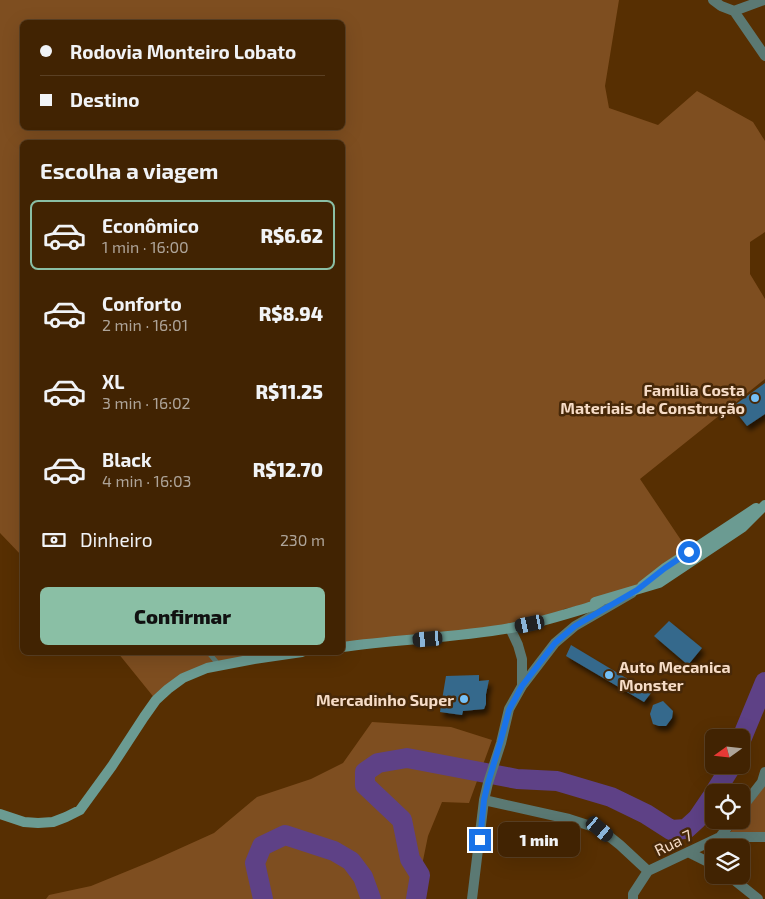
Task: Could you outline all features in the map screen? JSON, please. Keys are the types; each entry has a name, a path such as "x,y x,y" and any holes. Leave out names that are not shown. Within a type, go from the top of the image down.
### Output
{"main road":[{"path":"345,647 428,639 510,628 593,606 601,601 637,590 665,568 765,504"},
{"path":"0,814 24,822 38,823 53,822 80,810 156,700 168,689 183,678 207,668 283,655"}],"street":[{"path":"713,0 721,6 734,11 765,56"},
{"path":"734,11 764,0"},
{"path":"472,899 484,800 509,710 522,686 555,643 575,626 637,590"},
{"path":"510,628 522,659 522,686"},
{"path":"750,797 762,782 765,772"},
{"path":"484,800 569,819 600,829 648,871 633,894 633,899"},
{"name":"Rua 7","path":"648,871 720,837 726,829"},
{"path":"720,837 765,837"},
{"path":"688,852 705,860"},
{"path":"739,884 758,899"}],"lane":[{"path":"211,655 219,665"}],"shaded area":[{"path":"0,0 619,0 605,86 609,108 658,125 697,91 753,122 765,141 765,232 750,242 750,274 765,299 765,379 640,479 689,552 637,590 601,601 564,609 549,619 345,647 345,140 20,140 20,554 0,533"},
{"path":"120,655 289,655 181,674 156,700"},
{"path":"372,722 451,727 492,740 469,803 442,802 428,836 418,894 415,899 46,899 49,895 91,886 214,833 257,797 311,779 343,763"},
{"path":"765,785 765,837 727,837 733,829 750,829 750,805"}],"building":[{"name":"Familia Costa Materiais de Construção","path":"765,383 765,414 747,426 732,407"},
{"path":"669,621 702,648 688,665 654,636"},
{"name":"Auto Mecanica Monster","path":"571,645 651,693 644,702 566,656"},
{"name":"Mercadinho Super","path":"479,675 479,681 489,680 484,709 463,711 462,715 440,712 446,676"},
{"path":"663,701 673,711 672,718 666,726 659,726 653,724 650,714 653,705"}],"waterway":[{"path":"746,729 765,682"},
{"path":"416,899 420,875 410,859 402,820 365,785 365,772 378,763 407,758 517,779 557,781 611,797 646,814 671,830 686,829 697,819 705,807"},
{"path":"720,784 726,774"},
{"path":"263,899 255,863 262,846 285,835 334,851 351,861 363,877 371,899"}],"place":[{"name":"Familia Costa Materiais de Construção","path":"755,398"},
{"name":"Auto Mecanica Monster","path":"609,675"},
{"name":"Mercadinho Super","path":"464,699"}],"route":[{"path":"480,840 484,800 488,783 509,710 522,686 555,643 575,626 637,590 689,552"}]}
